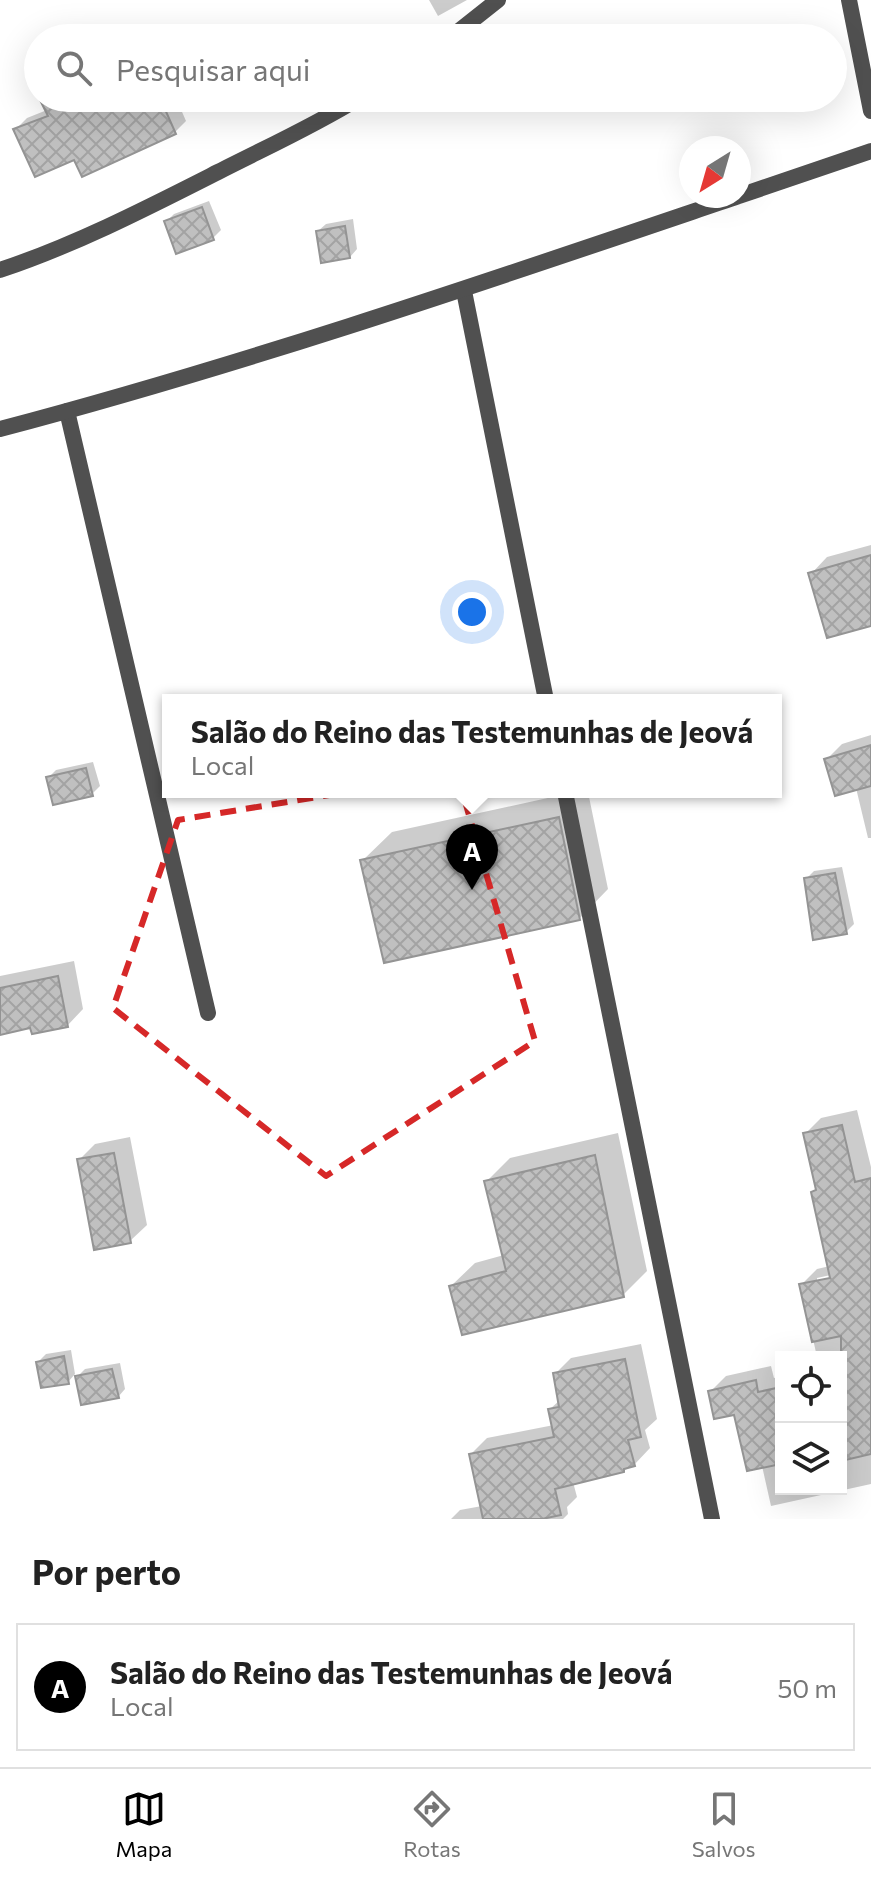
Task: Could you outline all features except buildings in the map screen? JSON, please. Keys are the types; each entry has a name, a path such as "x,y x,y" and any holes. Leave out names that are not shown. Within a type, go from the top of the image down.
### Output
{"street":[{"path":"468,24 498,0"},
{"path":"849,0 871,111"},
{"path":"0,270 43,255 189,187 337,112"},
{"path":"751,192 871,151"},
{"path":"0,429 464,291 704,208"},
{"path":"464,291 545,694"},
{"path":"67,411 208,1013"},
{"path":"566,798 712,1519"}],"highlighted area":[{"path":"457,774 535,1041 326,1176 113,1008 178,820"}],"place":[{"name":"Salão do Reino das Testemunhas de Jeová","path":"472,890"}]}
